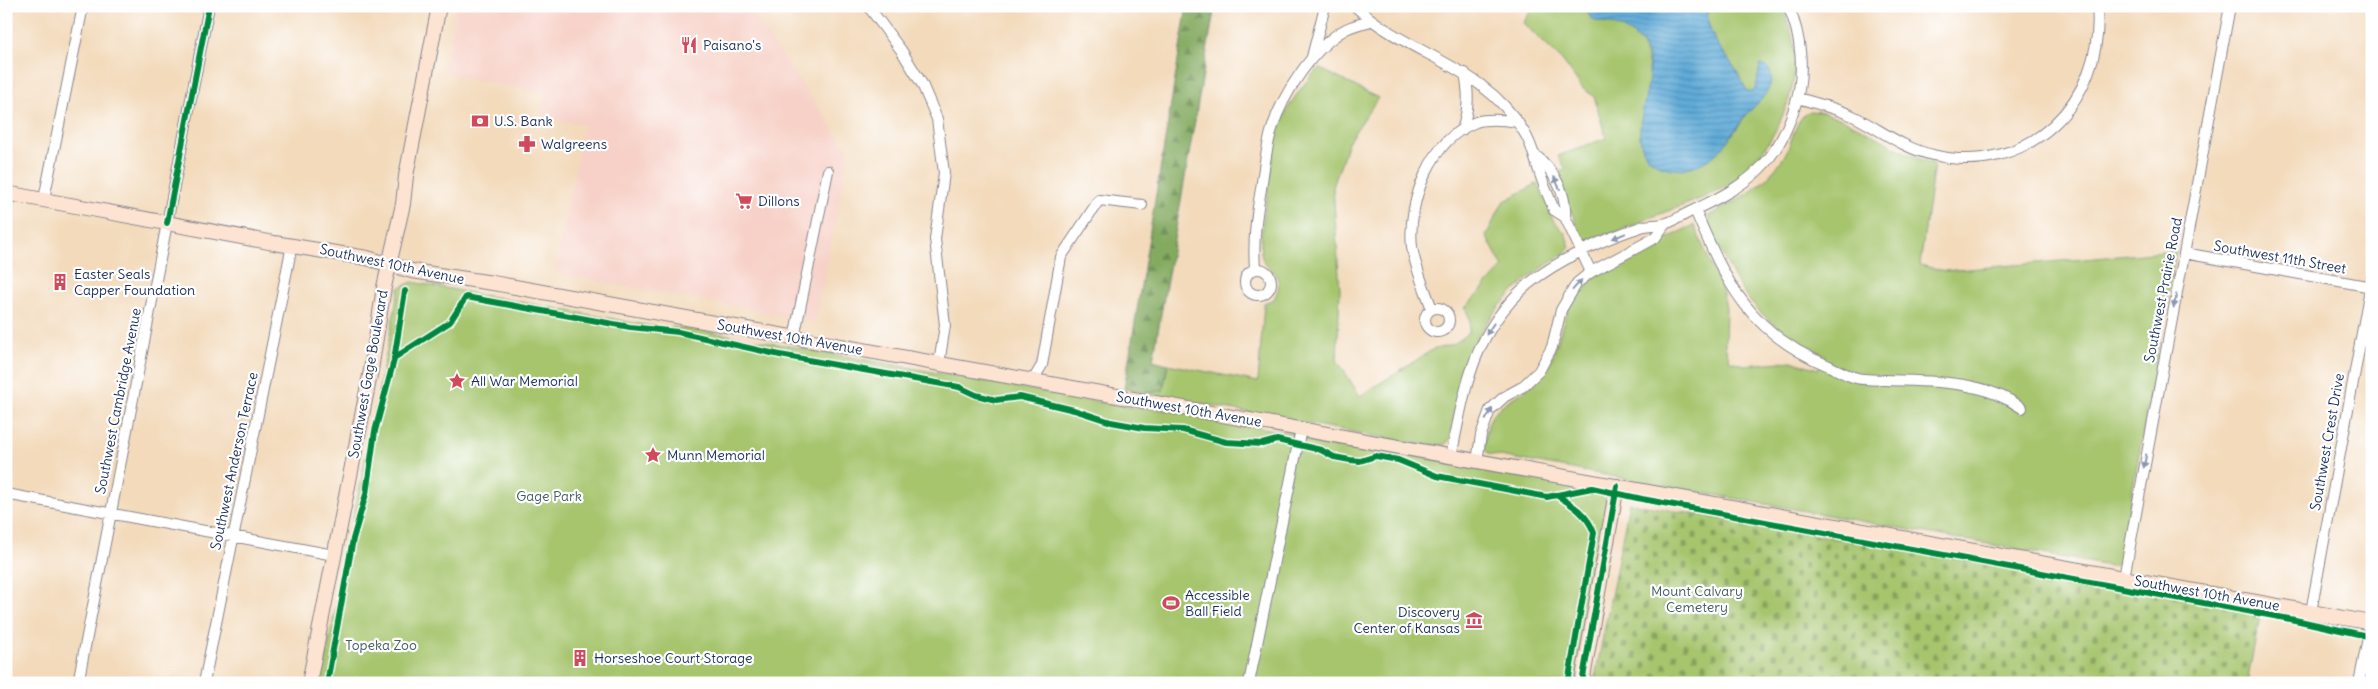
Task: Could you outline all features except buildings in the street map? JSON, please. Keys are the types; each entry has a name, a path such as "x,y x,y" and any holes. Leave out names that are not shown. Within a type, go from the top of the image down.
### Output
{"main road":[{"name":"Southwest Gage Boulevard","path":"309,683 371,370 382,296 404,204 406,176 439,6"},
{"name":"Southwest 10th Avenue","path":"6,193 367,258 412,271 493,283 1033,380 2371,623"},
{"path":"1582,683 1617,486"}],"street":[{"path":"44,199 83,6"},
{"name":"Southwest Cambridge Avenue","path":"78,683 209,6"},
{"path":"868,6 901,50 922,84 937,118 944,173 935,239 945,325 939,364"},
{"path":"1311,60 1325,6"},
{"path":"1355,6 1388,33 1464,73 1498,97 1518,122 1535,155 1548,165 1566,205 1566,217 1591,272"},
{"path":"1451,457 1467,378 1480,345 1502,311 1526,286 1557,264 1582,252 1642,226 1665,224 1736,190 1758,170 1777,148 1786,131 1798,98 1801,66 1796,29 1788,6"},
{"path":"1798,98 1838,110 1904,144 1932,155 1970,159 2005,153 2024,146 2044,134 2074,103 2091,69 2096,51 2098,33 2097,6"},
{"name":"Southwest Prairie Road","path":"2124,578 2230,6"},
{"path":"1255,269 1253,240 1272,129 1284,99 1311,60 1334,38 1346,29 1372,21"},
{"path":"1462,130 1469,106 1468,89 1464,73"},
{"path":"1432,309 1413,248 1412,215 1422,179 1433,161 1462,130 1477,122 1488,120 1518,122"},
{"path":"794,338 828,172"},
{"path":"1033,380 1042,366 1061,257 1099,200 1142,205"},
{"path":"1695,210 1715,258 1740,301 1788,345 1822,364 1861,379 1949,383 1983,388 2009,399 2022,408"},
{"path":"1477,461 1481,434 1490,410 1504,397 1522,387 1539,371 1552,347 1561,310 1577,283 1591,272 1655,238 1665,224"},
{"name":"Southwest Anderson Terrace","path":"204,683 232,536 292,245"},
{"name":"Southwest 11th Street","path":"2184,254 2371,284"},
{"name":"Southwest Crest Drive","path":"2311,612 2371,284"},
{"path":"1249,683 1301,429"},
{"path":"6,494 334,555"},
{"path":"2359,683 2371,623"}],"shaded area":[{"path":"457,6 747,6 849,151 816,322 555,273 584,125 541,117 545,93 443,74"}],"green space":[{"path":"1187,6 1215,6 1153,360 1168,364 1163,391 1145,393 1124,389"},
{"path":"1534,6 1584,6 1592,20 1622,27 1633,34 1646,54 1650,78 1640,132 1733,134 1748,113 1762,99 1756,88 1752,92 1747,91 1736,70 1715,41 1709,25 1707,6 1781,6 1793,41 1795,57 1791,91 1779,124 1754,163 1722,189 1613,234 1588,241 1582,238 1556,174 1566,169 1558,156 1606,138 1594,96 1583,89 1563,61 1523,23"},
{"path":"1319,68 1378,98 1348,142 1333,187 1340,290 1337,360 1360,396 1432,350 1454,344 1469,332 1470,319 1465,308 1503,267 1486,236 1503,202 1538,183 1553,220 1565,233 1570,247 1567,252 1534,274 1519,287 1492,316 1481,332 1465,368 1450,440 1444,445 1422,445 1145,393 1163,391 1168,364 1258,382 1264,303 1274,299 1279,282 1266,265 1261,253 1261,239 1274,151 1277,136 1288,108 1299,91"},
{"path":"1811,111 1825,113 1840,119 1919,159 1934,164 1920,265 1945,271 2176,251 2119,564 2110,566 1489,454 1484,449 1488,425 1493,414 1506,402 1530,387 1543,374 1556,347 1568,309 1584,286 1597,275 1694,225 1722,290 1726,307 1725,346 1730,361 1745,365 1792,361 1818,369 1825,355 1778,327 1749,300 1732,273 1708,223 1709,216 1751,192 1771,174 1786,153 1798,123 1806,113"},
{"name":"Gage Park","path":"412,282 651,326 700,330 1127,407 1165,410 1592,488 1605,499 1607,506 1577,683 321,683 399,288"},
{"name":"Mount Calvary Cemetery","path":"1629,503 2261,611 2247,683 1594,683"}],"water":[{"path":"1584,6 1707,6 1709,25 1715,41 1737,72 1747,91 1752,92 1756,88 1760,65 1767,67 1771,75 1768,91 1747,114 1722,148 1708,160 1681,169 1671,169 1662,166 1654,162 1642,147 1640,129 1648,86 1649,65 1643,46 1625,30 1592,20"}],"cycle path":[{"path":"167,223 209,6"},
{"path":"327,683 353,539 366,494 375,431 394,360 405,291"},
{"path":"394,358 450,322 466,297 630,327 678,332 780,355 959,387 976,395 996,400 1020,397 1074,410 1111,422 1144,428 1183,430 1226,442 1262,444 1277,440 1321,450 1334,457 1350,460 1360,461 1376,456 1398,460 1437,476 1547,497 1592,488 1642,499 2295,620 2372,637"},
{"path":"1582,683 1617,486"},
{"path":"1556,495 1579,511 1588,521 1594,533 1568,683"}],"place":[{"name":"Paisano's","path":"689,45"},
{"name":"U.S. Bank","path":"480,121"},
{"name":"Walgreens","path":"527,144"},
{"name":"Dillons","path":"744,201"},
{"name":"Easter Seals Capper Foundation","path":"60,282"},
{"name":"All War Memorial","path":"457,381"},
{"name":"Munn Memorial","path":"653,455"},
{"name":"Accessible Ball Field","path":"1171,603"},
{"name":"Discovery Center of Kansas","path":"1474,620"},
{"name":"Horseshoe Court Storage","path":"580,658"}],"park label":[{"name":"Topeka Zoo","path":"381,645"}]}
